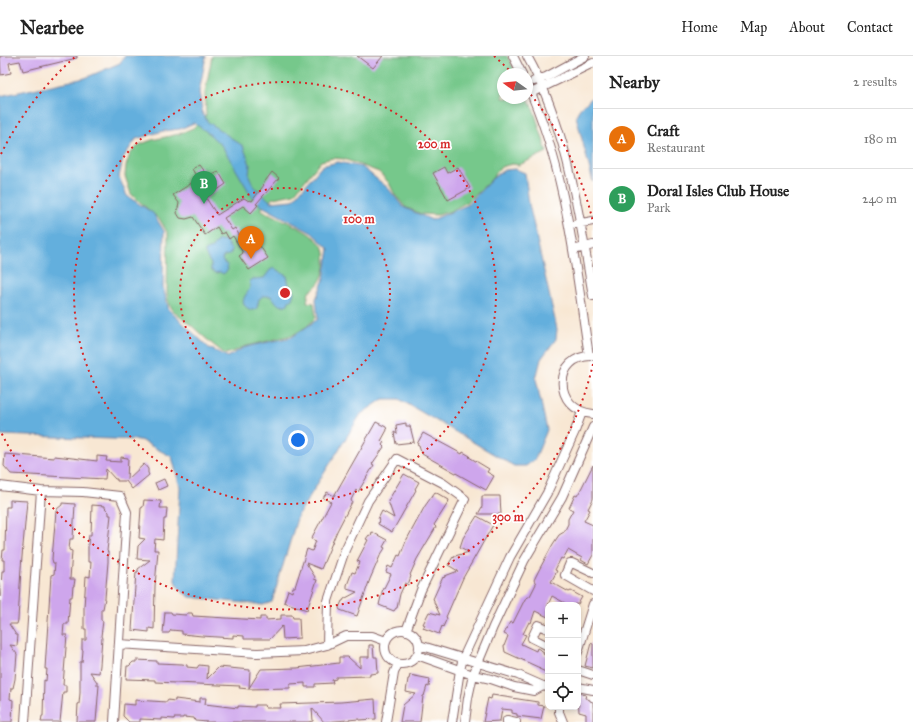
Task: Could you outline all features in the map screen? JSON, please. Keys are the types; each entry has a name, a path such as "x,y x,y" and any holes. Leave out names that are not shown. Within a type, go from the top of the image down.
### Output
{"street":[{"path":"513,56 519,68"},
{"path":"527,56 554,119 567,160 580,223 589,247 593,296"},
{"path":"533,81 546,77 585,56"},
{"path":"533,92 593,63"},
{"path":"533,99 554,160 573,250 591,356 574,361 566,369 562,383 563,391 567,400 574,407 582,412 593,414"},
{"path":"568,226 593,221"},
{"path":"573,250 589,247"},
{"path":"452,722 463,658 510,557 547,493 582,412"},
{"path":"465,722 473,675 478,663 524,561 562,497 593,427"},
{"path":"327,645 328,601 345,550 368,501 397,459 443,483 465,499 421,590 406,631"},
{"path":"0,486 41,491 83,492 120,496 127,512 114,722"},
{"path":"25,722 41,491"},
{"path":"593,573 570,563 565,575 593,591"},
{"path":"581,640 591,618 593,604"},
{"path":"545,628 538,625 532,638 545,644"},
{"path":"397,631 406,631 415,636 419,645 417,655 409,663 398,664 388,658 386,652 386,641 388,636 397,631"},
{"path":"120,644 257,654 304,651 327,645 346,636 372,636 386,641"},
{"path":"419,645 518,675 545,687"},
{"path":"417,655 473,675 492,679 514,687 534,691 545,687"},
{"path":"386,722 394,673 398,664"},
{"path":"581,671 593,674"},
{"path":"581,688 593,690"},
{"path":"559,710 562,721"},
{"path":"507,722 507,720 516,722"}],"green space":[{"path":"212,56 507,56 514,68 497,68 497,104 531,104 547,152 519,165 512,164 501,167 489,182 467,202 451,211 438,215 421,214 405,207 395,195 389,183 379,172 344,159 333,158 321,161 294,194 273,198 261,209 308,233 320,243 324,249 325,267 323,275 318,284 309,292 307,302 314,303 316,318 306,327 293,335 243,347 225,354 178,315 171,307 167,294 168,234 160,220 131,194 125,176 126,166 130,154 139,145 152,140 179,134 193,128 206,115 205,93"}],"water":[{"path":"125,56 206,56 199,92 203,115 208,122 243,146 250,164 249,176 254,186 271,202 293,200 322,166 338,162 362,167 388,188 403,207 432,220 467,205 493,178 504,170 515,169 525,173 529,204 557,329 556,339 541,359 536,379 547,430 535,459 526,466 514,466 399,399 383,399 361,414 298,515 272,602 263,605 190,597 181,591 175,581 180,487 172,457 140,440 0,435 0,96 85,78 120,63","holes":["194,123 207,132 222,146 251,195 262,206 312,233 329,249 324,279 316,299 318,319 292,337 243,348 228,357 209,348 169,310 163,287 164,231 153,213 127,196 119,177 123,158 136,139 163,131 180,129"]},
{"path":"593,96 593,182 576,116 580,109"},
{"path":"225,240 232,251 229,255 224,256 222,259 227,265 228,270 223,274 220,272 215,273 211,270 211,264 205,254 205,251 212,248 217,241"},
{"path":"274,268 287,276 289,285 294,292 292,299 288,304 282,306 278,304 271,296 263,296 259,299 257,308 253,310 249,309 245,306 243,301 250,287 250,281 253,279 264,278 270,270"}],"building":[{"path":"0,56 77,56 77,58 23,71 20,61 9,63 11,73 1,75"},
{"path":"357,56 383,56 373,68"},
{"path":"199,165 208,177 218,171 226,184 206,198 217,215 244,198 252,201 272,172 279,178 256,204 258,205 251,213 243,206 224,218 232,230 235,228 248,250 258,243 268,258 249,270 239,256 243,253 233,236 229,239 225,232 221,234 217,227 205,235 193,217 186,219 180,218 177,213 179,203 173,195 198,179 192,169"},
{"path":"444,167 447,173 458,167 470,188 448,200 433,173"},
{"path":"376,422 386,427 387,430 381,441 384,442 382,445 384,447 372,464 374,465 358,492 356,490 351,500 352,502 337,531 321,569 306,563 315,577 314,579 317,580 307,610 284,602 288,590 292,592 293,587 295,587 307,549 312,551 316,541 311,539 331,502 323,498 327,492 334,496"},
{"path":"406,423 406,426 410,426 414,442 396,444 394,432 397,434 396,425"},
{"path":"423,433 462,454 463,452 489,469 487,472 494,476 486,490 422,454 423,452 417,444"},
{"path":"5,454 54,458 54,456 97,461 97,456 107,457 106,461 121,462 121,457 128,458 127,480 144,464 148,469 149,475 132,489 126,481 117,481 117,479 115,479 106,469 105,479 11,474 4,466"},
{"path":"593,465 593,499 588,509 590,510 584,521 593,525 593,555 588,564 581,560 582,558 568,550 563,559 561,558 555,570 557,571 551,582 582,597 579,602 563,602 552,596 549,602 545,602 545,616 535,611 531,623 529,622 523,634 526,635 521,644 536,651 537,648 544,652 545,672 505,652 504,646 508,636 504,634 510,622 513,623 525,599 530,596 536,584 534,580 553,544 559,535 564,532 568,524 568,519 573,510 569,508 575,495 577,496"},
{"path":"404,474 419,482 392,532 378,524 378,519 382,511 394,518 388,501"},
{"path":"164,479 167,486 158,490 155,483"},
{"path":"435,492 449,500 434,525 436,527 417,559 410,575 408,585 405,583 400,594 397,608 394,611 379,605 383,588 391,574 386,572 388,566 392,568 398,555 400,556 406,541 425,506"},
{"path":"482,496 500,496 501,514 478,514 482,507"},
{"path":"10,500 27,501 18,620 17,624 9,624 16,635 18,635 17,646 10,645 17,654 15,679 13,688 11,688 10,699 13,700 12,722 0,722 0,602 2,571 4,571 4,560 2,560 3,550 5,550 6,507 10,507"},
{"path":"144,500 161,501 160,508 167,508 166,519 164,519 163,540 155,539 154,550 158,550 154,629 149,628 149,632 132,630 136,572 138,572 138,569 150,560 137,559 138,546 145,539 139,538 141,508 143,507"},
{"path":"62,503 75,504 73,539 70,539 69,550 72,551 70,579 75,579 72,597 70,597 68,624 64,624 63,635 67,635 63,685 66,685 66,692 63,692 60,722 41,722 43,716 44,680 46,681 47,669 45,669 51,575 54,574 55,563 53,563 52,559 56,511 57,512 57,509 62,505"},
{"path":"92,505 105,506 109,512 109,515 111,515 107,551 108,562 105,598 103,609 101,609 101,620 103,621 99,673 90,672 97,682 97,685 99,685 96,722 77,722 80,693 80,662 82,662 83,650 82,640 86,640 86,629 84,629 84,607 86,576 90,577 91,562 88,562 88,544 89,535 91,535"},
{"path":"477,516 493,525 463,578 439,634 423,628 425,625 423,624 429,612 440,615 433,599 443,577 444,578 445,576 458,571 448,565 453,557 454,558 455,556 469,552 460,547 463,538"},
{"path":"372,532 387,540 383,547 385,548 370,579 357,616 340,610 339,608 344,599 357,592 347,589 347,585 352,572 355,573 360,562 357,561 368,540 366,539 369,535 371,536"},
{"path":"165,612 186,615 187,613 192,613 193,616 260,620 260,617 266,617 266,620 281,619 281,615 292,615 293,618 299,618 300,638 283,639 282,626 270,639 244,639 244,636 233,635 233,638 202,636 182,634 182,631 171,630 169,633 163,633"},
{"path":"591,643 593,644 593,668 585,666"},
{"path":"369,645 373,645 374,657 377,657 378,673 370,674 370,676 336,677 336,679 332,680 333,683 315,684 315,687 305,687 305,683 290,684 290,688 249,689 239,688 240,686 155,682 155,680 126,679 127,666 133,662 136,662 136,660 157,661 157,663 182,664 187,665 187,667 197,668 199,665 208,666 207,679 219,667 250,670 249,688 261,669 297,668 339,663 339,657 348,657 360,668 360,657 369,657"},
{"path":"410,675 430,679 429,687 427,686 423,696 420,722 400,722 403,705 416,694 406,692"},
{"path":"581,694 586,695 585,698 593,702 593,722 586,722 586,714 579,712 579,710 581,710"},
{"path":"492,695 538,702 538,705 544,706 541,719 517,716 517,714 512,713 512,710 502,709 500,721 483,722 488,698 491,699"},
{"path":"200,698 206,698 205,704 238,708 238,706 255,707 255,705 265,705 266,708 281,708 280,704 341,702 375,699 376,719 324,722 312,708 313,721 308,722 208,722 195,721 194,718 183,717 174,719 162,718 162,720 140,719 140,722 129,722 123,716 124,704 135,705 135,700 167,702 167,700 175,701 175,699 200,702"}],"place":[{"name":"Doral Isles Club House","path":"204,204"},
{"name":"Craft","path":"251,259"}]}
